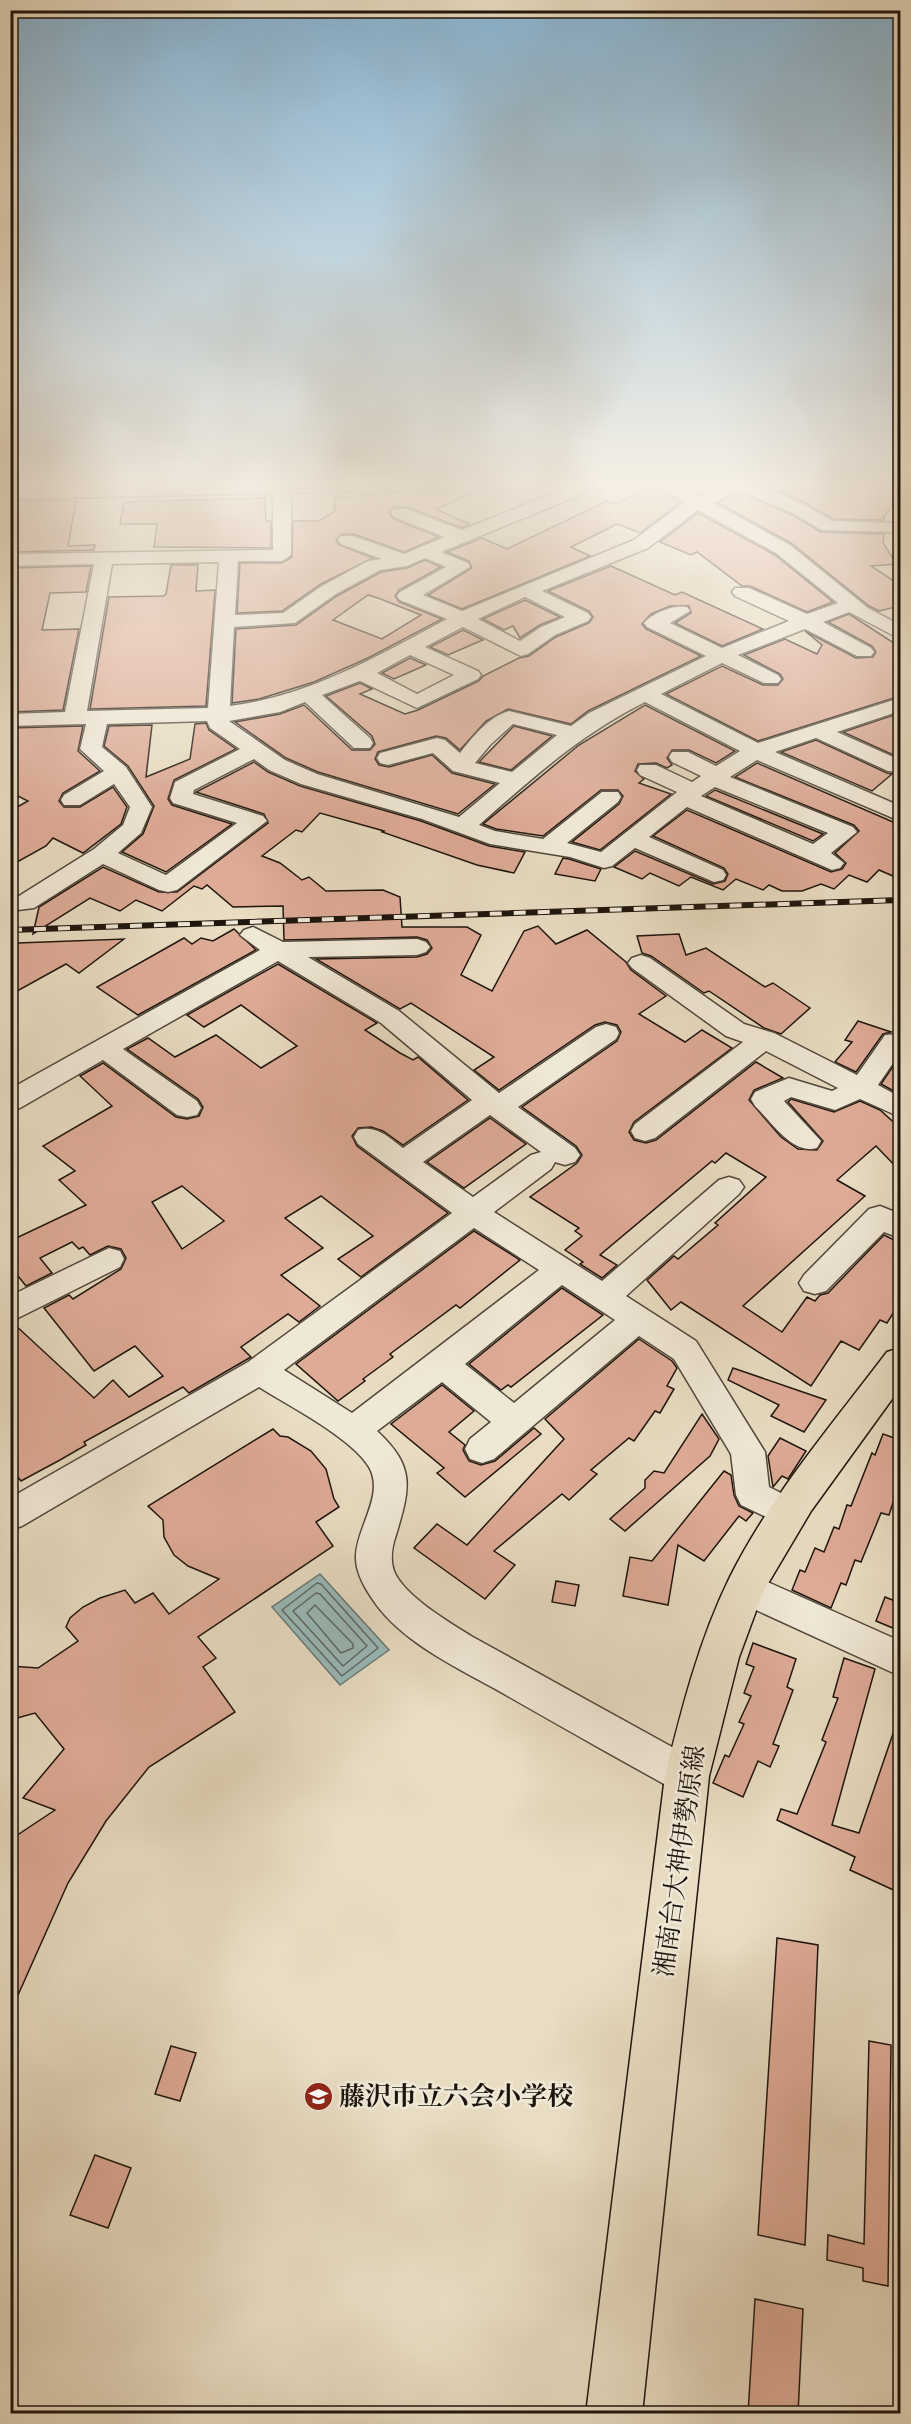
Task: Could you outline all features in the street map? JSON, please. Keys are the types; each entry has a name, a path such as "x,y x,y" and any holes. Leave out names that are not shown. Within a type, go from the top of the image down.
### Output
{"main road":[{"name":"湘南台大神伊勢原線","path":"614,2414 687,1776 708,1688 746,1588 789,1513 900,1362"}],"street":[{"path":"75,718 97,595"},
{"path":"227,595 218,723 255,750 290,772 430,814 490,837 547,847 604,861 702,786 755,751 900,704"},
{"path":"225,621 288,619 322,595"},
{"path":"409,595 407,596 462,618 521,650 548,631 581,617 536,595"},
{"path":"10,720 219,714 272,706 361,673 411,648 462,618 513,595"},
{"path":"749,595 804,620 864,652"},
{"path":"839,595 851,605 900,633"},
{"path":"463,826 574,733 772,632 851,605"},
{"path":"680,611 654,623 771,679"},
{"path":"361,673 417,702 471,675 411,648"},
{"path":"309,694 362,743"},
{"path":"647,695 755,751 900,814"},
{"path":"871,713 900,726"},
{"path":"461,766 482,740 509,717 574,733"},
{"path":"10,904 25,903 102,854 133,828 141,807 118,772 92,749 98,718"},
{"path":"818,731 896,766"},
{"path":"388,758 437,745 461,766 516,780"},
{"path":"102,854 168,885 255,821 182,798 183,787 255,750"},
{"path":"648,770 702,786 845,832 823,858 702,786 680,757"},
{"path":"71,799 118,772"},
{"path":"547,847 583,809 610,796"},
{"path":"633,839 714,875"},
{"path":"10,1516 260,1371 472,1212 553,1158 494,1104 390,1017 253,935"},
{"path":"10,1101 278,950 417,947"},
{"path":"641,963 735,1030 764,1039 862,1086 900,1108"},
{"path":"403,1162 606,1033"},
{"path":"645,1131 764,1039"},
{"path":"807,1141 765,1099 789,1087 835,1101 862,1086 895,1041"},
{"path":"104,1048 187,1108"},
{"path":"368,1137 472,1212 685,1350 748,1452 753,1495 789,1513"},
{"path":"603,1298 729,1186"},
{"path":"815,1283 880,1218 900,1227"},
{"path":"10,1310 109,1259"},
{"path":"352,1431 442,1364 560,1270"},
{"path":"482,1449 637,1320"},
{"path":"442,1364 514,1422"},
{"path":"260,1371 352,1431 374,1449 387,1466 391,1484 387,1507 373,1544 374,1565 382,1585 400,1605 447,1641 687,1776"},
{"path":"746,1588 900,1659"}],"water":[{"path":"320,1574 389,1650 340,1685 272,1607"}],"building":[{"path":"10,595 50,595 42,630 79,629 63,710 10,712 10,695 18,667 10,668"},
{"path":"215,595 206,706 90,709 109,597"},
{"path":"238,595 305,595 282,611 237,613"},
{"path":"368,595 333,620 382,639 421,615 368,595 396,595 399,602 442,619 368,658 314,682 259,699 232,703 236,629 296,625 337,596"},
{"path":"428,595 496,595 462,609"},
{"path":"556,595 689,595 763,629 722,646 675,623 691,613 689,606 670,606 651,614 642,624 646,629 701,656 588,711 571,724 508,709 486,721 460,750 446,738 436,736 378,752 375,759 379,765 389,767 432,755 452,773 495,784 458,814 318,772 286,758 235,722 280,714 304,705 352,750 370,750 375,744 372,736 326,696 360,683 372,689 360,694 405,714 418,710 479,681 483,676 519,658 529,656 556,637 589,623 593,617 589,611"},
{"path":"770,595 825,595 833,602 807,612"},
{"path":"856,595 900,595 900,606 879,611"},
{"path":"525,600 560,617 540,625 520,638 513,626 504,630 483,619"},
{"path":"849,614 900,647 900,696 758,741 666,694 722,666 763,685 778,685 783,679 780,674 744,655 785,639 817,654 822,645 805,631 856,658 873,657 876,652 872,646 828,622"},
{"path":"463,630 483,640 448,655 430,647"},
{"path":"410,658 426,665 394,679 382,673"},
{"path":"645,705 735,751 716,763 689,750 672,750 667,758 672,765 667,768 656,763 638,764 635,771 644,779 639,783 671,794 600,850 572,842 619,804 623,796 618,790 601,790 543,836 496,829 483,824 579,745"},
{"path":"900,713 900,758 843,732"},
{"path":"206,723 209,730 236,749 174,780 168,799 172,805 232,824 166,872 122,852 143,834 154,806 128,766 104,746 109,726 152,725 146,777 190,759 195,724"},
{"path":"83,726 78,751 100,771 63,793 59,801 64,807 80,807 113,787 127,807 121,824 83,853 53,838 46,846 10,866 10,811 28,801 10,792 10,728"},
{"path":"514,726 552,736 511,770 479,762"},
{"path":"816,740 892,774 872,791 781,752"},
{"path":"254,762 268,772 300,786 421,821 489,846 525,852 514,873 477,865 382,832 384,831 320,813 302,832 296,830 262,856 280,863 302,880 309,877 326,891 383,890 400,897 402,927 467,927 481,935 461,975 492,991 524,931 538,926 556,944 587,930 626,962 631,970 666,996 639,1014 685,1042 702,1030 732,1048 634,1122 629,1132 634,1140 646,1143 656,1140 756,1062 783,1078 754,1090 749,1100 781,1137 798,1149 817,1150 823,1141 788,1102 791,1099 834,1112 860,1101 880,1110 900,1128 900,1171 876,1146 837,1180 865,1196 743,1306 782,1332 807,1297 815,1301 820,1295 828,1293 884,1235 900,1243 900,1302 887,1323 880,1320 859,1350 841,1341 811,1386 681,1302 671,1310 647,1280 674,1256 678,1259 718,1225 715,1223 766,1177 726,1153 715,1163 712,1161 600,1255 617,1265 602,1278 580,1264 583,1262 565,1250 582,1236 575,1231 579,1228 530,1197 577,1163 582,1155 576,1146 522,1107 617,1041 621,1032 617,1025 605,1022 595,1025 499,1090 474,1070 494,1057 411,1003 400,1009 316,959 417,957 427,954 432,948 427,940 417,937 284,940 283,906 233,907 207,885 202,889 194,886 162,911 136,900 120,911 90,898 33,934 39,907 103,867 159,892 177,892 268,823 264,814 196,792"},
{"path":"757,763 900,825 900,879 879,870 867,882 849,875 834,889 821,884 802,891 782,891 769,885 763,890 736,879 723,890 691,877 679,886 650,873 642,879 614,867 635,851 713,884 725,881 728,874 724,868 653,836 687,810 831,872 842,869 846,863 835,853 859,831 854,825 735,777"},
{"path":"715,790 823,834 813,841 706,796"},
{"path":"563,858 601,869 595,881 555,874"},
{"path":"234,929 256,950 138,1015 97,987 184,938 192,944 201,938 213,941"},
{"path":"679,934 686,955 706,948 765,987 773,983 810,1008 781,1034 764,1028 709,991 704,993 651,956 642,953 637,936"},
{"path":"124,939 79,973 66,964 10,995 10,972 18,943"},
{"path":"278,964 377,1023 365,1030 413,1060 418,1057 468,1100 403,1145 383,1131 371,1127 358,1128 352,1136 357,1146 448,1213 361,1277 338,1259 373,1236 321,1196 285,1218 323,1248 281,1275 320,1306 299,1322 288,1314 241,1347 251,1357 189,1393 183,1387 84,1442 86,1445 60,1460 21,1481 18,1477 10,1481 10,1324 13,1323 94,1398 113,1380 129,1397 163,1376 135,1346 94,1371 44,1308 69,1295 73,1299 121,1269 126,1258 121,1249 108,1246 90,1255 83,1247 79,1249 72,1242 40,1258 52,1273 26,1286 10,1266 10,1241 86,1205 59,1180 75,1171 43,1146 112,1106 80,1076 103,1063 176,1117 187,1119 199,1116 203,1107 198,1099 127,1049 148,1038 175,1057 216,1035 261,1068 297,1046 241,1005 204,1027 187,1015","holes":["182,1186 224,1221 182,1249 152,1202"]},
{"path":"858,1021 891,1032 883,1034 856,1072 835,1062 852,1042 845,1040"},
{"path":"900,1056 900,1093 899,1094 881,1084"},
{"path":"490,1118 526,1144 464,1188 427,1162"},
{"path":"474,1231 520,1260 460,1308 456,1305 390,1354 393,1357 363,1379 365,1381 338,1401 296,1364"},
{"path":"562,1288 603,1315 511,1387 508,1385 501,1390 469,1364"},
{"path":"639,1339 672,1361 677,1368 667,1386 674,1389 660,1413 655,1411 634,1441 629,1438 591,1470 597,1474 569,1500 562,1494 494,1551 515,1565 485,1599 414,1548 437,1524 467,1545 564,1439 545,1419"},
{"path":"733,1368 826,1400 804,1432 771,1416 779,1405 728,1380"},
{"path":"442,1385 474,1411 449,1432 465,1445 463,1450 469,1461 481,1465 495,1461 534,1428 541,1434 465,1497 437,1473 444,1468 391,1424"},
{"path":"702,1414 719,1439 710,1456 625,1531 610,1519 645,1488 645,1480 654,1471 664,1473"},
{"path":"273,1429 280,1436 288,1437 311,1451 326,1469 334,1499 339,1507 316,1522 333,1546 198,1637 216,1658 203,1667 235,1712 149,1767 106,1821 68,1883 10,2013 10,1844 13,1838 55,1810 23,1798 64,1749 35,1713 10,1720 10,1666 38,1668 78,1641 66,1627 70,1618 83,1607 100,1598 125,1590 135,1603 153,1593 169,1614 219,1579 188,1566 174,1555 164,1537 163,1520 148,1506"},
{"path":"883,1434 900,1440 900,1481 889,1515 881,1513 861,1562 855,1560 846,1585 841,1583 831,1608 792,1590 800,1570 805,1572 815,1548 824,1552 834,1527 839,1529 847,1505 851,1506 872,1453 875,1455"},
{"path":"780,1438 806,1451 788,1479 782,1476 773,1487 768,1456"},
{"path":"724,1471 731,1475 734,1495 739,1506 753,1513 746,1521 739,1516 704,1561 678,1545 668,1605 623,1596 630,1557 652,1561"},
{"path":"556,1581 579,1585 575,1606 552,1602"},
{"path":"885,1597 900,1603 900,1631 876,1621"},
{"path":"753,1643 796,1659 787,1687 793,1690 773,1744 779,1746 770,1767 758,1761 743,1797 713,1783 725,1755 729,1757 744,1724 739,1722 751,1696 744,1693 754,1667 746,1664"},
{"path":"844,1658 875,1669 832,1825 859,1833 897,1722 900,1723 900,1893 850,1870 855,1857 777,1820 781,1809 797,1814 826,1742 822,1740 838,1698 833,1697"},
{"path":"777,1938 818,1945 805,2245 758,2235"},
{"path":"869,2041 891,2045 888,2286 863,2281 863,2268 827,2260 828,2235 864,2244"},
{"path":"171,2046 196,2053 180,2101 155,2094"},
{"path":"95,2155 131,2168 108,2228 70,2215"},
{"path":"755,2299 803,2309 798,2414 748,2414"}],"railway":[{"path":"10,930 900,900"}],"place":[{"name":"藤沢市立六会小学校","path":"318,2096"}]}
